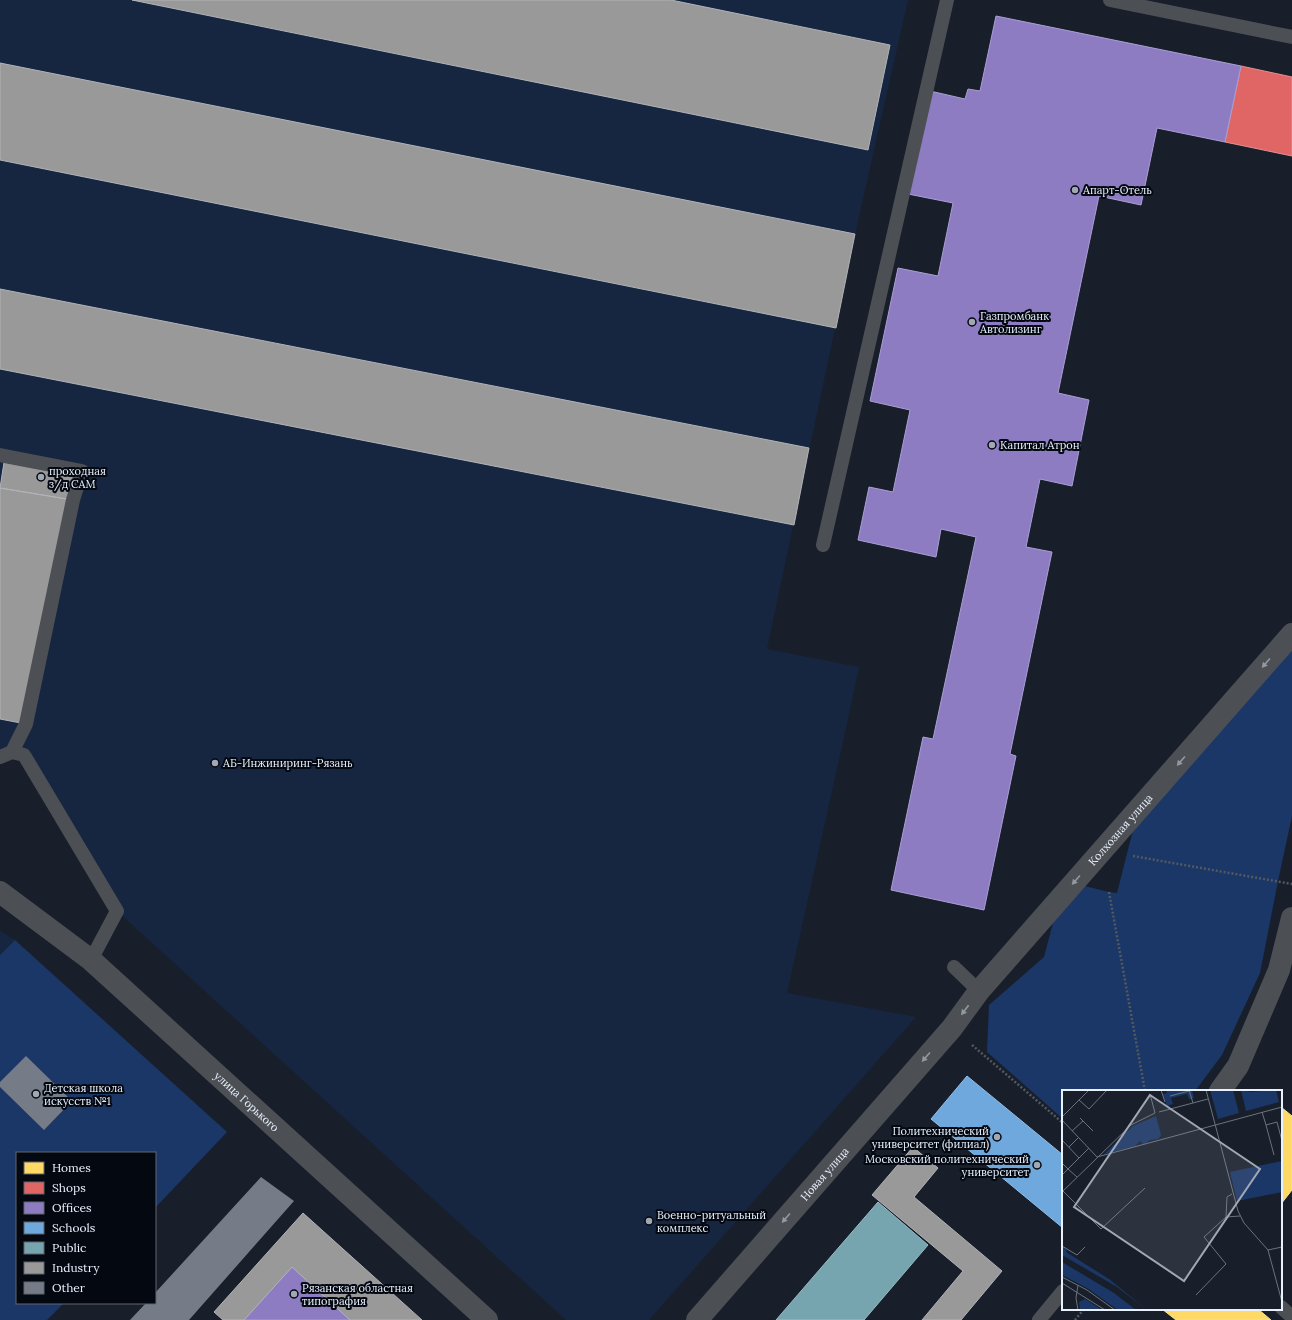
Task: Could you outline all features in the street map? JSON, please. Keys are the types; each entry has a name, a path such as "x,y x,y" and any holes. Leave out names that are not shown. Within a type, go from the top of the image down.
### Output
{"street":[{"name":"Колхозная улица","path":"952,1028 979,991 1292,634"},
{"name":"улица Горького","path":"0,892 91,960 487,1320"},
{"path":"1221,1090 1238,1066 1279,970 1292,918"},
{"name":"Новая улица","path":"697,1320 952,1028"}],"lane":[{"path":"823,545 947,0"},
{"path":"1110,0 1292,37"},
{"path":"0,455 82,471 73,500 26,724 6,755"},
{"path":"6,755 24,755 117,910 91,960"},
{"path":"954,967 979,991"},
{"path":"1039,1320 1062,1292"},
{"path":"1282,1308 1292,1317"}],"path":[{"path":"1126,855 1292,884"},
{"path":"1109,892 1145,1090"},
{"path":"952,1028 1062,1123"},
{"path":"1075,1320 1083,1310"}],"shaded area":[{"path":"0,0 908,0 855,234 767,649 859,667 787,993 916,1017 649,1320 566,1320 117,911 24,755 0,750"},
{"path":"1292,636 1292,816 1260,973 1222,1055 1196,1090 1062,1090 1062,1118 987,1052 989,1005 1044,957 1064,881 1117,893 1135,822"},
{"path":"0,931 15,940 0,955"},
{"path":"15,940 227,1132 156,1207 156,1152 16,1152 16,1304 63,1304 47,1320 0,1320 0,955"}],"building: Homes":[{"path":"1282,1108 1292,1116 1292,1190 1282,1203"},
{"path":"1163,1310 1259,1310 1271,1320 1176,1320"}],"building: Shops":[{"path":"1241,66 1292,77 1292,156 1225,142"}],"building: Offices":[{"name":"Капитал Атрон","path":"996,16 1241,66 1225,142 1157,128 1141,205 1099,196 1058,393 1089,400 1072,486 1040,479 1026,547 1052,552 1010,754 1016,756 984,910 891,890 923,737 933,739 976,537 941,529 936,557 858,540 869,487 893,492 910,410 870,401 898,268 938,276 953,203 908,194 930,91 965,99 968,89 980,91"},
{"name":"Рязанская областная типография","path":"292,1267 350,1320 244,1320"}],"building: Schools":[{"name":"Политехнический университет (филиал)","path":"967,1076 1062,1154 1062,1227 931,1119"}],"building: Public":[{"path":"878,1202 928,1245 864,1320 776,1320"}],"building: Industry":[{"path":"132,0 671,0 890,45 868,150"},
{"path":"0,63 855,234 836,328 0,160"},
{"path":"0,289 809,448 794,525 0,369"},
{"name":"проходная з/д САМ","path":"5,456 82,471 73,500 0,488"},
{"path":"0,488 73,500 26,724 0,719"},
{"path":"913,1147 938,1168 914,1197 1002,1271 961,1320 922,1320 963,1271 872,1195"},
{"path":"303,1213 422,1320 350,1320 292,1267 244,1320 223,1320 214,1312"}],"building: Other":[{"name":"Детская школа искусств №1","path":"26,1056 72,1101 44,1130 0,1087 0,1082"},
{"path":"261,1177 294,1201 189,1320 130,1320 145,1304 156,1304 156,1292"}],"place":[{"name":"Апарт-Отель","path":"1075,190"},
{"name":"Газпромбанк Автолизинг","path":"972,322"},
{"name":"Капитал Атрон","path":"992,445"},
{"name":"проходная з/д САМ","path":"41,477"},
{"name":"АБ-Инжиниринг-Рязань","path":"215,763"},
{"name":"Детская школа искусств №1","path":"36,1094"},
{"name":"Политехнический университет (филиал)","path":"997,1137"},
{"name":"Московский политехнический университет","path":"1037,1165"},
{"name":"Военно-ритуальный комплекс","path":"649,1221"},
{"name":"Рязанская областная типография","path":"294,1294"}]}
